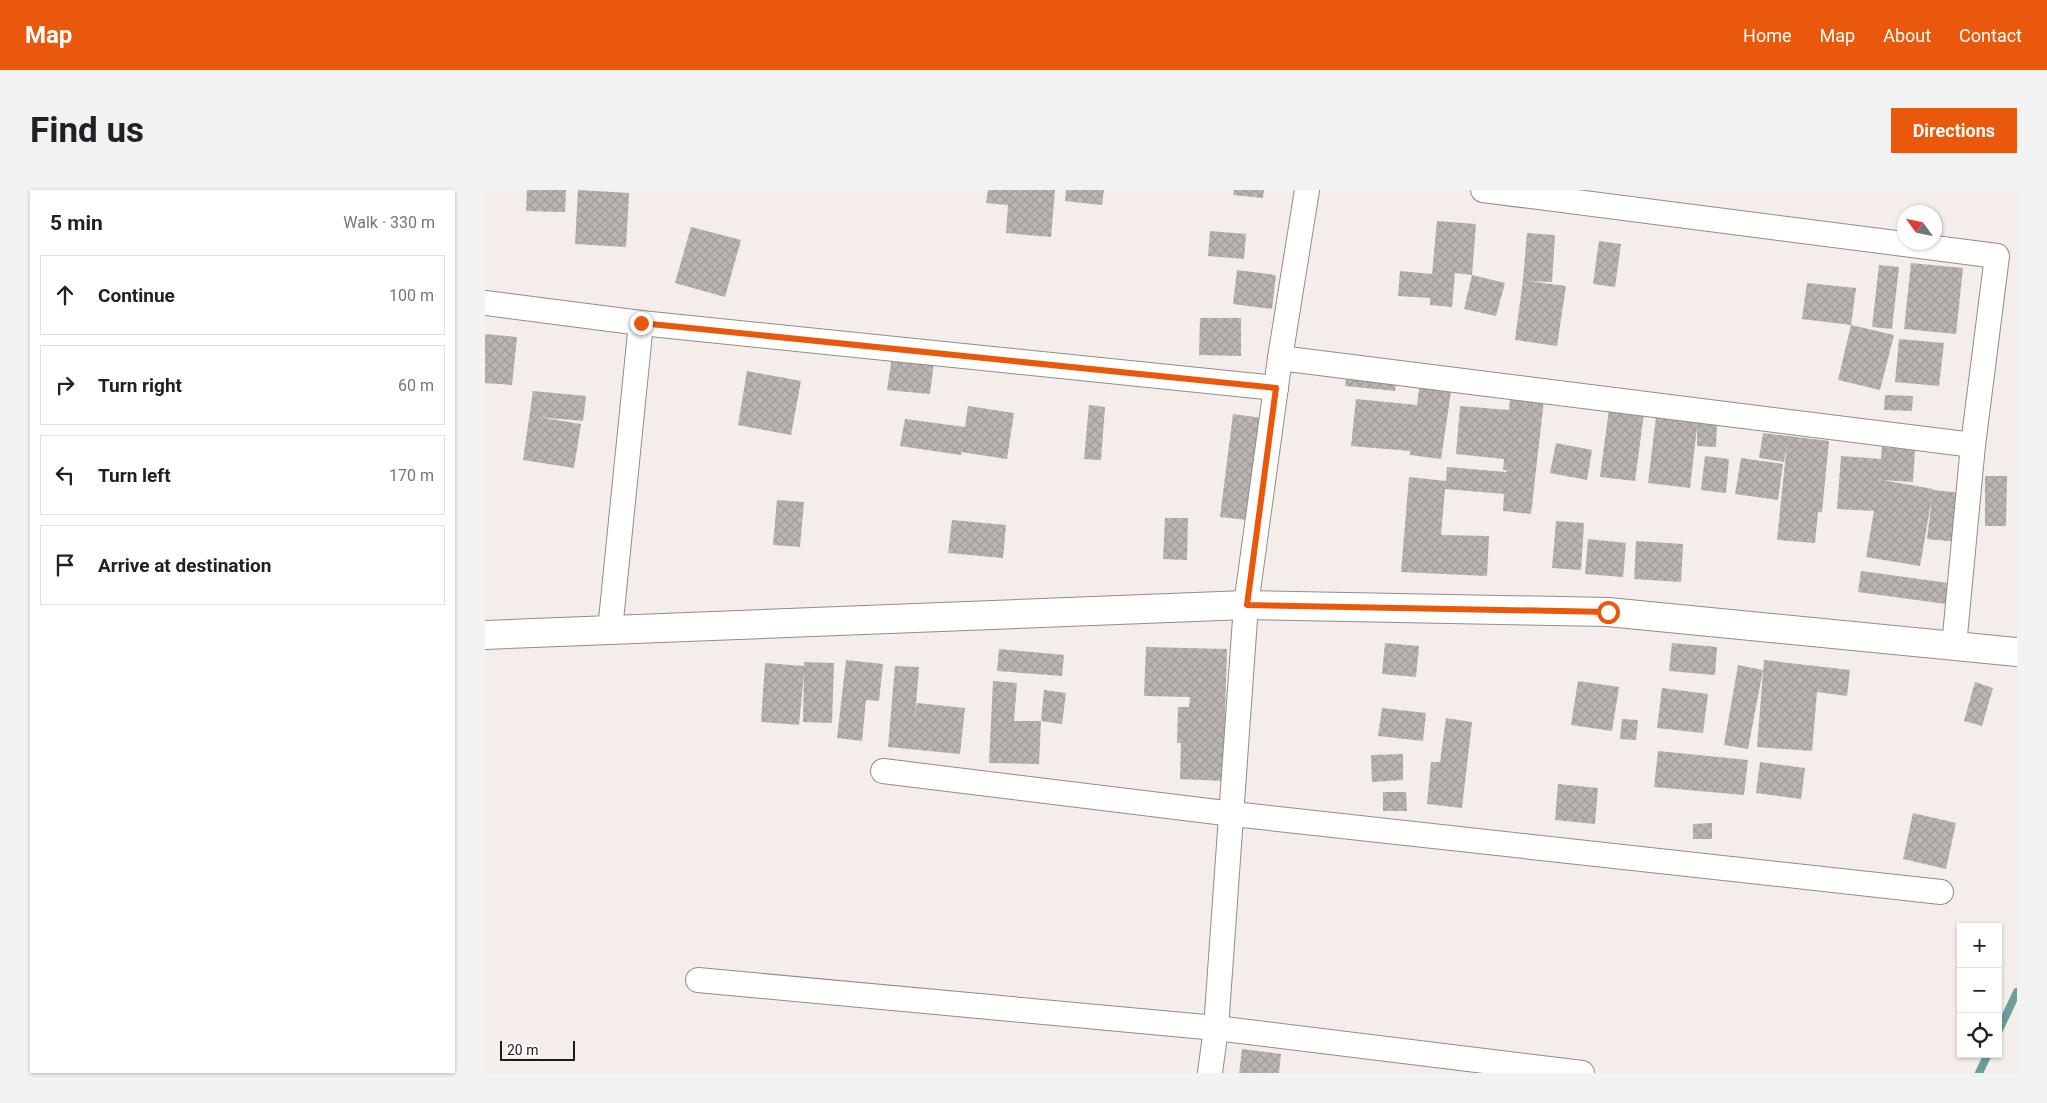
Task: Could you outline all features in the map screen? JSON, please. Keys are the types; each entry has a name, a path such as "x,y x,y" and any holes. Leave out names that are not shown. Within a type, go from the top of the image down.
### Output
{"main road":[{"path":"485,635 1247,605 1608,612 2017,652"}],"street":[{"path":"1210,1073 1216,1028 1233,814 1247,605 1280,358 1307,190"},
{"path":"1483,190 1997,256 1973,445 1954,646"},
{"path":"485,303 641,323 1276,388"},
{"path":"610,630 641,323"},
{"path":"1280,358 1973,445"},
{"path":"883,771 1233,814 1941,892"},
{"path":"698,980 1216,1028 1582,1073"}],"building":[{"path":"527,190 566,190 565,212 526,211"},
{"path":"578,190 629,193 626,247 575,244"},
{"path":"988,190 1055,190 1051,237 1006,233 1008,205 986,203"},
{"path":"1066,190 1104,190 1102,205 1065,201"},
{"path":"1234,190 1264,190 1263,198 1233,195"},
{"path":"1437,221 1476,224 1472,275 1455,273 1452,307 1430,305 1430,298 1398,296 1400,271 1432,274"},
{"path":"691,227 741,240 725,297 675,283"},
{"path":"1210,231 1246,234 1244,259 1208,256"},
{"path":"1527,233 1555,235 1552,282 1528,281 1566,286 1557,346 1515,340"},
{"path":"1599,241 1621,244 1615,287 1593,284"},
{"path":"1911,263 1963,268 1956,334 1904,329"},
{"path":"1879,265 1899,267 1892,329 1872,327"},
{"path":"1237,270 1276,275 1272,309 1233,304"},
{"path":"1472,275 1505,283 1496,316 1464,309"},
{"path":"1807,283 1856,288 1851,325 1802,319"},
{"path":"1200,318 1241,318 1241,356 1199,355"},
{"path":"1851,325 1894,335 1880,390 1838,380"},
{"path":"485,334 517,337 512,385 485,383"},
{"path":"1899,339 1944,343 1939,386 1895,382"},
{"path":"892,357 934,362 930,394 887,390"},
{"path":"747,371 801,381 791,435 738,425"},
{"path":"1347,371 1397,376 1395,391 1345,386"},
{"path":"1420,381 1452,385 1441,459 1410,455 1410,451 1351,446 1356,399 1417,405"},
{"path":"533,391 586,396 583,421 538,417 581,424 574,468 523,460"},
{"path":"1885,395 1913,396 1912,411 1884,410"},
{"path":"1510,397 1544,400 1531,514 1503,511 1504,494 1445,489 1441,535 1489,536 1487,576 1401,572 1409,477 1446,481 1447,467 1506,472 1507,470 1503,470 1504,459 1456,454 1460,406 1509,410"},
{"path":"1089,405 1105,407 1101,460 1084,459"},
{"path":"968,406 1014,413 1007,459 961,452 961,455 900,446 905,419 965,427"},
{"path":"1609,409 1644,413 1635,481 1600,477"},
{"path":"1233,414 1262,418 1248,520 1220,517"},
{"path":"1656,417 1717,423 1716,447 1697,446 1697,427 1690,488 1648,483"},
{"path":"1763,433 1829,441 1822,512 1818,512 1815,543 1777,540 1787,443 1784,462 1759,458"},
{"path":"1556,443 1592,450 1587,480 1550,473"},
{"path":"1882,447 1915,450 1913,482 1882,480 1933,490 1962,493 1957,542 1927,539 1932,497 1920,566 1866,557 1874,511 1837,509 1841,456 1881,459"},
{"path":"1705,456 1729,459 1726,493 1701,490"},
{"path":"1741,458 1783,464 1778,500 1735,494"},
{"path":"1985,476 2007,476 2006,526 1985,526"},
{"path":"777,500 804,502 800,547 773,545"},
{"path":"1165,518 1188,518 1187,560 1163,559"},
{"path":"952,520 1006,525 1003,558 948,553"},
{"path":"1556,521 1584,523 1581,570 1552,568"},
{"path":"1588,539 1626,543 1623,577 1585,574"},
{"path":"1636,541 1683,544 1681,582 1634,579"},
{"path":"1861,571 1956,584 1953,605 1858,592"},
{"path":"1385,643 1419,646 1416,677 1382,674"},
{"path":"1672,643 1717,647 1715,675 1669,671"},
{"path":"1146,647 1227,649 1223,781 1180,779 1181,743 1177,743 1178,707 1189,707 1190,697 1144,696"},
{"path":"999,649 1064,655 1062,676 997,671"},
{"path":"846,660 883,664 879,701 866,700 862,741 837,738"},
{"path":"1764,660 1850,670 1847,696 1817,692 1812,751 1757,747"},
{"path":"804,662 834,663 832,723 803,722 804,673 799,725 761,722 765,663 804,666"},
{"path":"1738,665 1763,670 1748,749 1724,745"},
{"path":"895,666 919,667 915,718 917,703 965,708 960,754 888,747"},
{"path":"993,681 1017,683 1014,721 1041,721 1039,764 989,763"},
{"path":"1578,681 1619,687 1612,731 1571,725"},
{"path":"1975,682 1993,688 1982,726 1964,721"},
{"path":"1662,688 1708,694 1703,733 1657,728"},
{"path":"1044,690 1066,693 1062,724 1041,721"},
{"path":"1382,708 1426,713 1423,741 1378,736"},
{"path":"1446,718 1472,722 1462,808 1427,804 1431,762 1440,762"},
{"path":"1622,719 1638,720 1636,740 1620,739"},
{"path":"1658,751 1748,760 1744,795 1654,787"},
{"path":"1403,754 1403,780 1372,782 1371,755"},
{"path":"1760,762 1805,768 1801,799 1756,793"},
{"path":"1558,784 1598,788 1595,824 1555,820"},
{"path":"1383,792 1406,792 1407,811 1383,811"},
{"path":"1913,813 1956,823 1946,869 1903,859"},
{"path":"1712,823 1712,839 1693,839 1693,824"},
{"path":"1242,1049 1281,1054 1279,1073 1239,1073"}],"waterway":[{"path":"2002,1024 2017,992"},
{"path":"1979,1073 1986,1058"}],"route":[{"path":"641,323 1276,388 1247,605 1608,612"}]}
